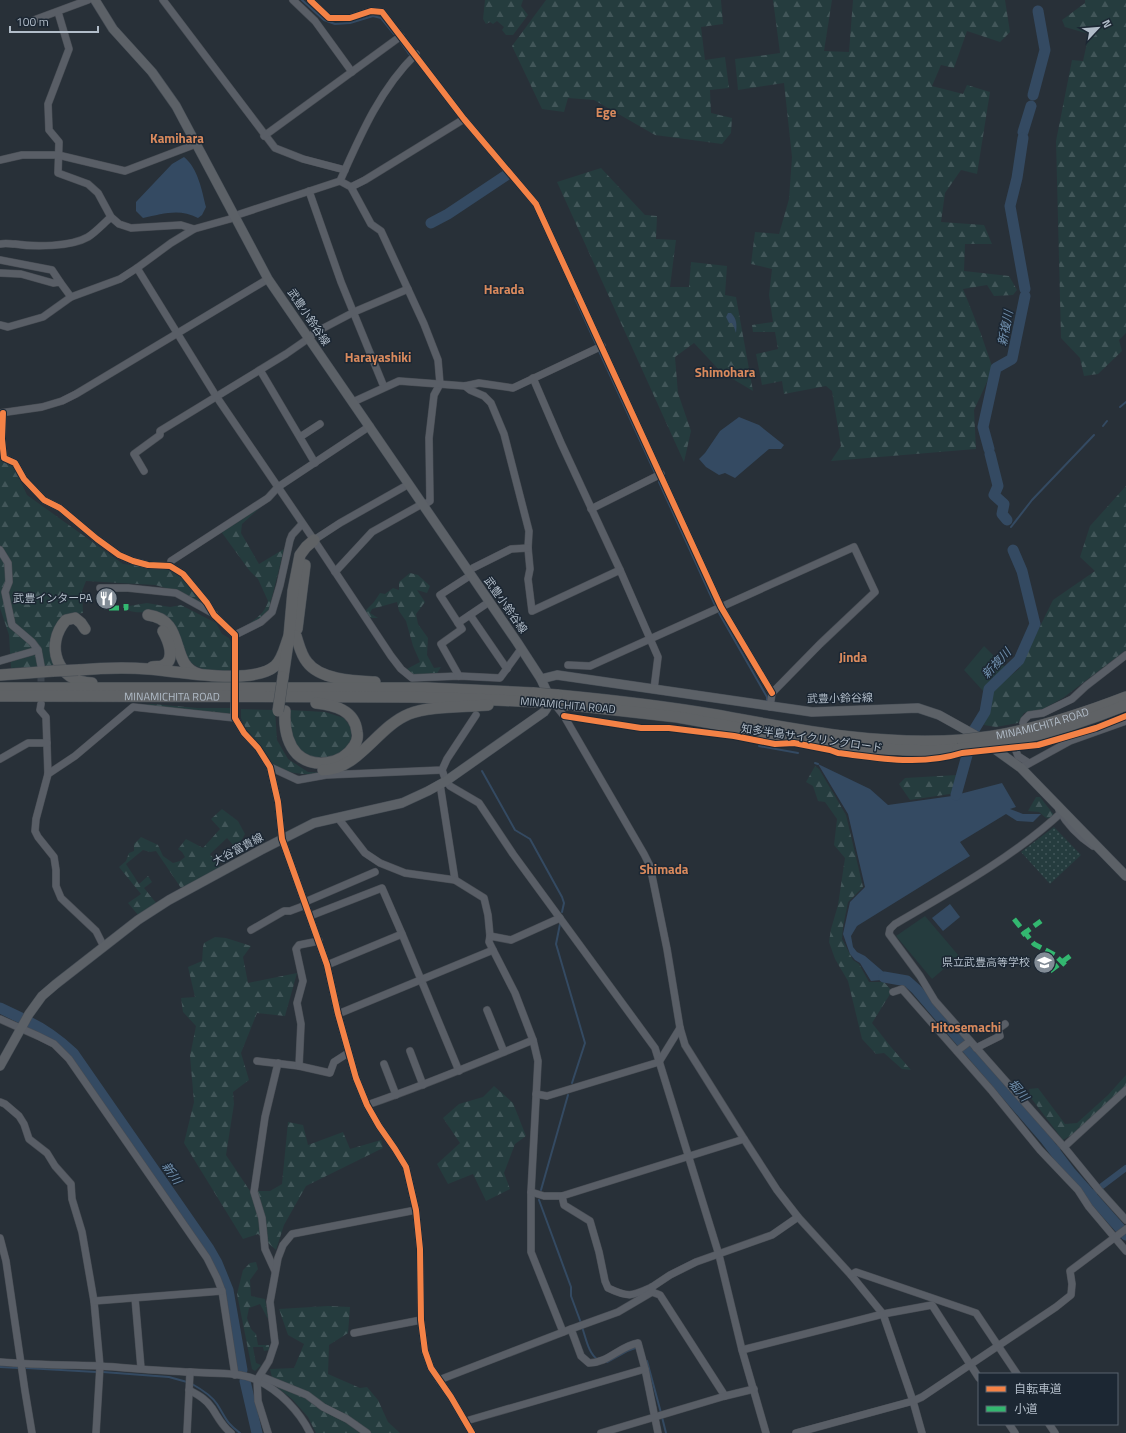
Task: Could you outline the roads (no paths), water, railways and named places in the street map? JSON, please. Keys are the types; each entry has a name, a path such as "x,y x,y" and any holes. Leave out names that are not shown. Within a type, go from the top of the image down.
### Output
{"highway":[{"path":"314,540 307,554 286,678 282,711 278,726 284,745 289,754 298,762 307,767 318,770 328,770 340,767 357,756 390,724 409,714 424,710 492,705 527,705 534,699"},
{"path":"148,615 161,618 169,625 173,631 184,662 192,670 205,676"},
{"path":"85,629 75,618 66,620 57,633 56,655 65,674 82,682 166,684 172,688"},
{"path":"148,669 162,666 169,658 170,647 163,632"},
{"path":"0,675 107,667 148,669 205,676 239,676 260,673 274,667 280,661 293,636"},
{"path":"293,636 308,664 320,672 334,677 354,681 489,686 504,691"},
{"name":"MINAMICHITA ROAD","path":"0,688 427,688 504,691 534,699"},
{"name":"MINAMICHITA ROAD","path":"0,696 410,697 556,699 677,717 836,744 893,750 932,751 962,740 995,740 1056,730 1126,706"},
{"path":"180,697 189,702 312,703 336,706 349,714 357,725 358,736 354,746 345,755 325,764 314,763 302,758 293,750 286,738 282,711"},
{"name":"MINAMICHITA ROAD","path":"995,740 1090,711 1126,697"}],"main road":[{"name":"武豊小鈴谷線","path":"95,0 113,29 152,72 176,106 268,278 423,504 472,572 489,602 541,679 557,675 820,713 918,708 939,715 962,740 975,735 1021,768 1060,810 1126,876"},
{"path":"541,679 556,699"},
{"name":"大谷富貴線","path":"0,1066 29,1014 42,996 138,920 168,900 282,839 314,824 402,803 443,783 544,712 556,699"}],"street":[{"path":"34,20 88,0"},
{"path":"163,0 264,136 275,148 302,159 345,170"},
{"path":"293,0 315,21 352,72"},
{"path":"310,0 329,18 350,18 371,11 382,12 416,54 464,119 536,204 721,607 772,693"},
{"path":"58,12 69,49 48,104 49,130 58,142 58,173 88,184 98,193 111,217 119,224 130,228 181,225 194,229"},
{"path":"264,136 401,36"},
{"path":"0,325 8,327 38,319 71,297 120,279 170,243 194,229 230,219 234,216 340,180 372,112 404,66 416,54"},
{"path":"351,187 365,180 464,119"},
{"path":"0,160 22,155 58,155 125,171 196,144"},
{"path":"335,572 372,532 430,501 429,438 434,395 440,384 438,360 424,324 381,231 371,224 351,187 340,180"},
{"path":"309,191 341,282 384,387"},
{"path":"0,244 54,245 75,242 88,237 111,217"},
{"path":"0,260 52,270 71,297"},
{"path":"137,268 216,396 401,669 412,678 459,676 500,678 521,649"},
{"path":"0,273 21,274 53,283 60,282"},
{"path":"268,278 76,394 62,401 42,407 1,413 4,458 14,463 24,479 44,500 60,508 119,555 148,565 170,566 183,574 207,603 214,615 235,636 235,716 244,733 258,748 270,767 278,802 282,839 319,941 348,1053 356,1078 367,1105 378,1126 406,1167 416,1210 420,1249 421,1320 424,1351 439,1380 466,1421 472,1433"},
{"path":"144,471 134,454 160,435 160,431 286,354 314,333 354,312 408,289"},
{"path":"353,402 399,381 465,386 479,383 513,388 602,346"},
{"path":"260,370 316,463"},
{"path":"533,378 658,657 654,689"},
{"path":"465,386 470,390 484,396 491,403 504,434 529,531 528,548 530,570 528,579 532,611 620,570"},
{"path":"300,437 320,424"},
{"path":"170,566 170,561 268,498 278,487 370,426"},
{"path":"591,509 661,474"},
{"path":"314,540 340,523 410,484"},
{"path":"235,636 261,622 272,612 280,585 290,540 296,529 302,524"},
{"path":"568,665 590,666 854,547 875,592 820,644 772,693 770,706"},
{"path":"459,676 441,644 462,629 440,595 472,572 511,549 528,548"},
{"path":"0,550 8,563 9,582 5,592 12,625 32,642 38,650 41,666"},
{"path":"100,588 128,588 176,593 214,615"},
{"path":"458,623 489,602"},
{"path":"470,615 507,669"},
{"path":"0,662 38,650"},
{"path":"1023,724 1024,720 1029,715 1043,713 1072,699 1086,686 1126,655"},
{"path":"556,699 650,866 667,949 680,1028 685,1045 777,1190 798,1217 851,1275 883,1314 913,1401 922,1433"},
{"path":"40,704 40,710 46,717 48,774 36,819 35,830 38,837 54,858 56,886 61,898 96,931 104,947"},
{"path":"48,774 75,756 133,707 235,716"},
{"path":"455,880 442,770 447,759 476,716"},
{"path":"1021,768 1070,741 1126,721"},
{"path":"0,758 28,743 47,743"},
{"path":"1016,751 1018,756 1029,763"},
{"path":"270,767 298,780 326,775 442,770"},
{"path":"443,783 479,803 513,854 655,1048 718,1255 742,1350 766,1433"},
{"path":"1060,810 1022,844 952,891 895,924 890,929 890,936 920,976 935,1001 1064,1147 1126,1220"},
{"path":"338,818 366,853 380,863 405,872 455,880 484,898 488,915 490,936 488,942 516,993 533,1040 538,1061 531,1192 531,1252 562,1332"},
{"path":"251,930 284,911 290,911 375,872"},
{"path":"310,916 382,888 459,1071"},
{"path":"490,936 511,940 560,918"},
{"path":"326,965 402,934"},
{"path":"299,1066 301,1024 297,1003 303,981 296,949 299,945 319,941"},
{"path":"338,1014 493,950"},
{"path":"893,992 902,989 957,1051 1040,1150 1078,1190 1089,1207 1126,1251"},
{"path":"487,1010 504,1052"},
{"path":"0,1019 54,1044 69,1058 207,1258 222,1291 235,1374"},
{"path":"976,1048 1000,1036 998,1029 1005,1024"},
{"path":"536,1094 547,1096 659,1062 680,1028"},
{"path":"367,1105 459,1071 533,1040"},
{"path":"957,1051 970,1041"},
{"path":"410,1051 423,1085"},
{"path":"257,1061 299,1066 330,1073 334,1062 348,1053"},
{"path":"275,1271 265,1249 262,1218 254,1192 265,1117 278,1063"},
{"path":"384,1064 396,1095"},
{"path":"1064,1147 1126,1090"},
{"path":"0,1102 5,1104 19,1116 24,1124 29,1139 48,1153 55,1166 71,1184 72,1199 82,1232 94,1301 100,1366 96,1433"},
{"path":"531,1192 544,1196 562,1196 573,1191 744,1140"},
{"path":"562,1196 564,1205 590,1221 608,1288 621,1295 633,1295 652,1290 660,1295 725,1396"},
{"path":"268,1433 258,1401 258,1378 269,1361 275,1343 270,1302 275,1271 283,1245 292,1234 416,1210"},
{"path":"439,1380 618,1312 652,1290 670,1275 683,1268 772,1235 798,1217"},
{"path":"796,1433 913,1401 922,1397 1056,1307 1070,1295 1072,1284 1070,1271 1126,1229"},
{"path":"0,1238 32,1433"},
{"path":"851,1275 856,1272 976,1314 1016,1373"},
{"path":"94,1301 222,1291"},
{"path":"135,1298 141,1368"},
{"path":"742,1350 883,1314 932,1305 978,1377"},
{"path":"354,1333 421,1320"},
{"path":"572,1329 580,1356 589,1363 598,1363 632,1344 638,1343 658,1433"},
{"path":"0,1362 141,1368 235,1374 258,1378 307,1395 323,1407 347,1419 367,1433"},
{"path":"466,1421 645,1369"},
{"path":"187,1433 190,1372"},
{"path":"258,1378 287,1402 306,1425 310,1433"},
{"path":"601,1433 725,1396 754,1389"},
{"path":"189,1390 201,1396 211,1406 221,1423 231,1433"}],"water":[{"path":"184,157 193,167 201,187 206,207 202,215 198,218 184,213 171,213 143,218 136,211 136,202 172,164"},
{"path":"728,313 733,315 735,320 736,333 732,323 729,323 726,317"},
{"path":"739,417 759,425 784,445 781,449 769,449 735,478 725,473 719,475 706,467 699,459 720,431"},
{"path":"818,764 870,789 888,805 952,796 1002,783 1016,807 1010,809 1023,814 1041,814 1033,822 1017,821 1006,814 960,842 970,856 857,926 851,936 853,947 857,952 865,956 886,974 881,980 871,981 860,963 850,954 843,934 850,902 865,887 848,814"},
{"path":"950,904 960,917 943,931 932,918"}],"waterway":[{"path":"302,0 324,20 335,24 350,23 373,16 381,18 394,34"},
{"name":"新複川","path":"1033,95 1045,50 1038,11"},
{"path":"400,41 409,54"},
{"name":"新複川","path":"1023,132 1031,106"},
{"name":"新複川","path":"1023,138 1017,178 1010,206 1025,289"},
{"path":"431,223 448,214 508,174"},
{"name":"新複川","path":"989,449 983,427 996,368 1012,359 1025,296"},
{"path":"575,298 596,344"},
{"path":"599,351 656,475"},
{"path":"1120,407 1126,402"},
{"path":"1103,426 1107,421"},
{"path":"1011,527 1032,500 1094,435"},
{"name":"新複川","path":"990,454 998,486 994,495 1004,504 1002,514 1007,520"},
{"path":"659,482 715,605"},
{"name":"新複川","path":"956,795 974,730 985,712 989,689 1019,660 1035,624 1022,571 1013,550"},
{"path":"719,613 767,697 767,701"},
{"path":"759,746 798,753"},
{"path":"482,771 515,830 530,839 562,897 564,903 562,912"},
{"path":"560,924 556,944 585,1043 572,1083"},
{"name":"堀川","path":"884,977 907,981 916,989 1046,1140 1071,1173 1126,1235"},
{"name":"新川","path":"0,1008 21,1018"},
{"name":"新川","path":"29,1022 41,1028 73,1053 209,1249 217,1263 228,1290 242,1370"},
{"path":"541,1190 568,1095"},
{"name":"堀川","path":"1054,1150 1060,1146"},
{"path":"1102,1186 1126,1168"},
{"name":"堀川","path":"1091,1195 1096,1191"},
{"path":"539,1200 571,1287 571,1296 581,1323"},
{"path":"582,1327 590,1349 598,1360"},
{"path":"605,1361 607,1362 638,1347"},
{"path":"647,1361 661,1413"},
{"path":"0,1367 19,1368"},
{"path":"26,1368 96,1372"},
{"path":"103,1372 169,1377 187,1382"},
{"name":"新川","path":"245,1381 257,1433"},
{"path":"192,1384 212,1398 229,1423 240,1433"},
{"path":"662,1417 666,1433"}],"tunnel":[{"path":"41,668 41,692"}],"place":[{"name":"武豊インターPA","path":"107,598"},
{"name":"県立武豊高等学校","path":"1045,962"}],"district":[{"name":"Ege","path":"606,112"},
{"name":"Kamihara","path":"177,138"},
{"name":"Harada","path":"504,289"},
{"name":"Harayashiki","path":"378,357"},
{"name":"Shimohara","path":"725,372"},
{"name":"Jinda","path":"853,657"},
{"name":"Shimada","path":"664,869"},
{"name":"Hitosemachi","path":"966,1027"}]}
